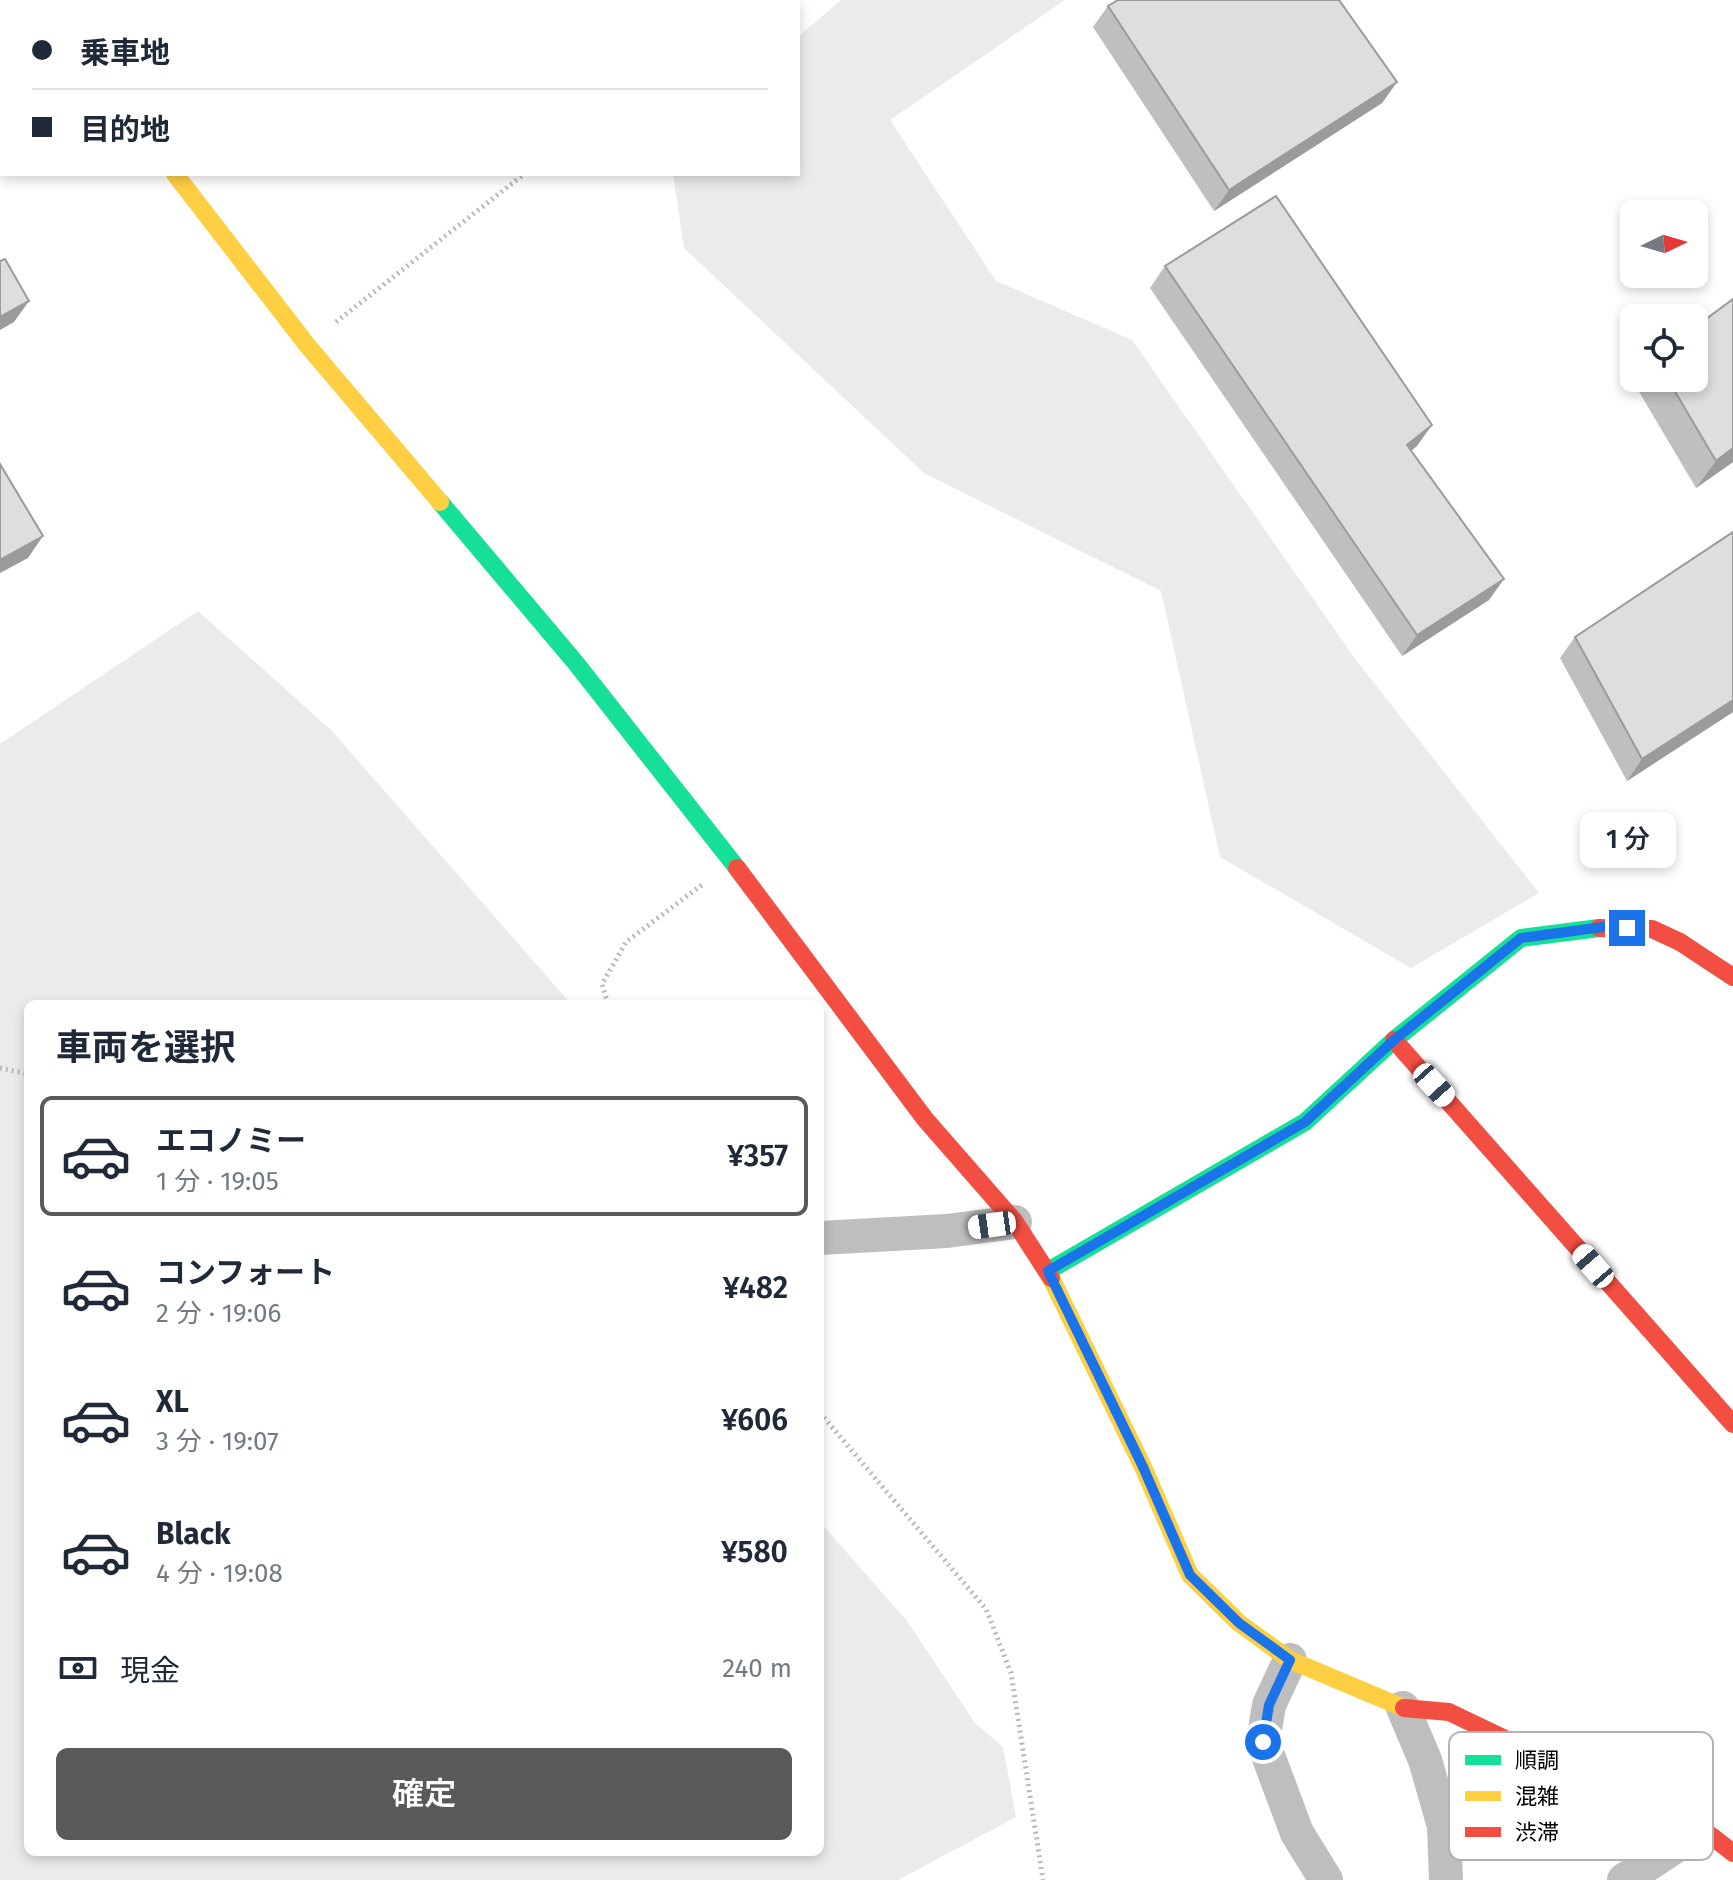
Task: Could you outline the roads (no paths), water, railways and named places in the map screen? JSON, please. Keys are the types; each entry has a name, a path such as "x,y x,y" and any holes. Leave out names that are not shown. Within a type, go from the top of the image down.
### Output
{"street":[{"path":"177,176 307,345 575,662 732,862 925,1119 1015,1222 1048,1271 1143,1467 1190,1575 1239,1623 1290,1660 1403,1708 1449,1712 1491,1732"},
{"path":"1048,1271 1305,1122 1394,1040 1521,938 1603,927 1652,929 1680,942 1733,977"},
{"path":"1394,1040 1733,1424"},
{"path":"824,1238 947,1231 1015,1222"},
{"path":"1290,1660 1269,1705 1263,1742 1297,1833 1326,1880"},
{"path":"1403,1708 1425,1760 1444,1826 1446,1880"},
{"path":"1713,1837 1733,1853"},
{"path":"1624,1880 1655,1860"}]}
